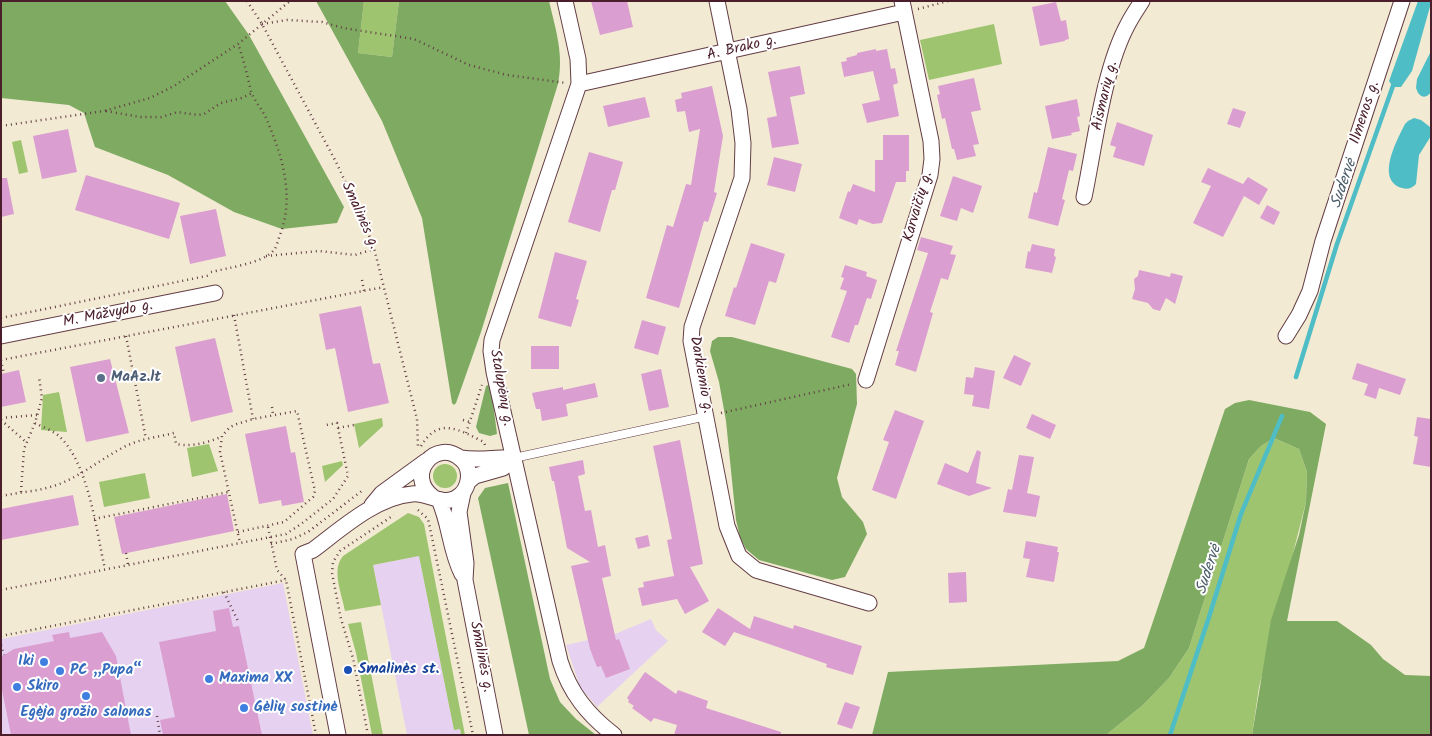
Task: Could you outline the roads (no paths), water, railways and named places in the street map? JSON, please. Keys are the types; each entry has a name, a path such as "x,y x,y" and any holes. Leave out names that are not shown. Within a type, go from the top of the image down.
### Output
{"street":[{"name":"Stalupėnų g.","path":"565,1 578,59 579,84 492,340 492,362 560,661 574,695 588,712 614,735"},
{"name":"Darkiemio g.","path":"717,1 739,109 743,143 742,178 692,327 691,341 727,526 739,556 756,570 869,603"},
{"name":"Aismarių g.","path":"1084,197 1105,91 1119,43 1142,1"},
{"name":"Ilmenos g.","path":"1286,336 1300,315 1310,291 1323,240 1363,124 1399,2"},
{"name":"A. Brako g.","path":"579,84 727,52 903,7"},
{"name":"Karvaičių g.","path":"866,380 930,175 932,159 931,141 903,7"},
{"name":"M. Mažvydo g.","path":"1,336 215,294"},
{"path":"338,735 303,554 313,550 370,508 382,493 423,455 447,452 470,460 501,457 514,458"},
{"path":"423,455 421,481 424,488 436,498"},
{"path":"461,458 468,468 466,487"},
{"path":"370,508 414,493 452,500 475,476 503,468 514,458"},
{"name":"Smalinės g.","path":"465,580 466,563 459,512 466,487"},
{"name":"Smalinės g.","path":"436,498 446,518 458,565 465,580 495,735"}],"lane":[{"path":"514,458 707,416"}],"water":[{"path":"1418,1 1431,1 1431,3 1412,71 1401,87 1393,87 1389,81"},
{"path":"1431,51 1431,92 1423,96 1418,93 1416,88 1417,79"},
{"path":"1414,118 1421,120 1430,127 1431,136 1419,155 1416,184 1413,187 1404,189 1394,184 1390,177 1390,159 1405,124"}],"waterway":[{"name":"Sudervė","path":"1296,377 1337,244 1394,83"},
{"name":"Sudervė","path":"1170,735 1241,514 1282,416"}],"place":[{"name":"MaAz.lt","path":"101,378"},
{"name":"Iki","path":"44,662"},
{"name":"Smalinės st.","path":"348,670"},
{"name":"PC „Pupa“","path":"60,671"},
{"name":"Maxima XX","path":"209,679"},
{"name":"Skiro","path":"17,687"},
{"name":"Egėja grožio salonas","path":"86,696"},
{"name":"Gėlių sostinė","path":"244,708"}]}
